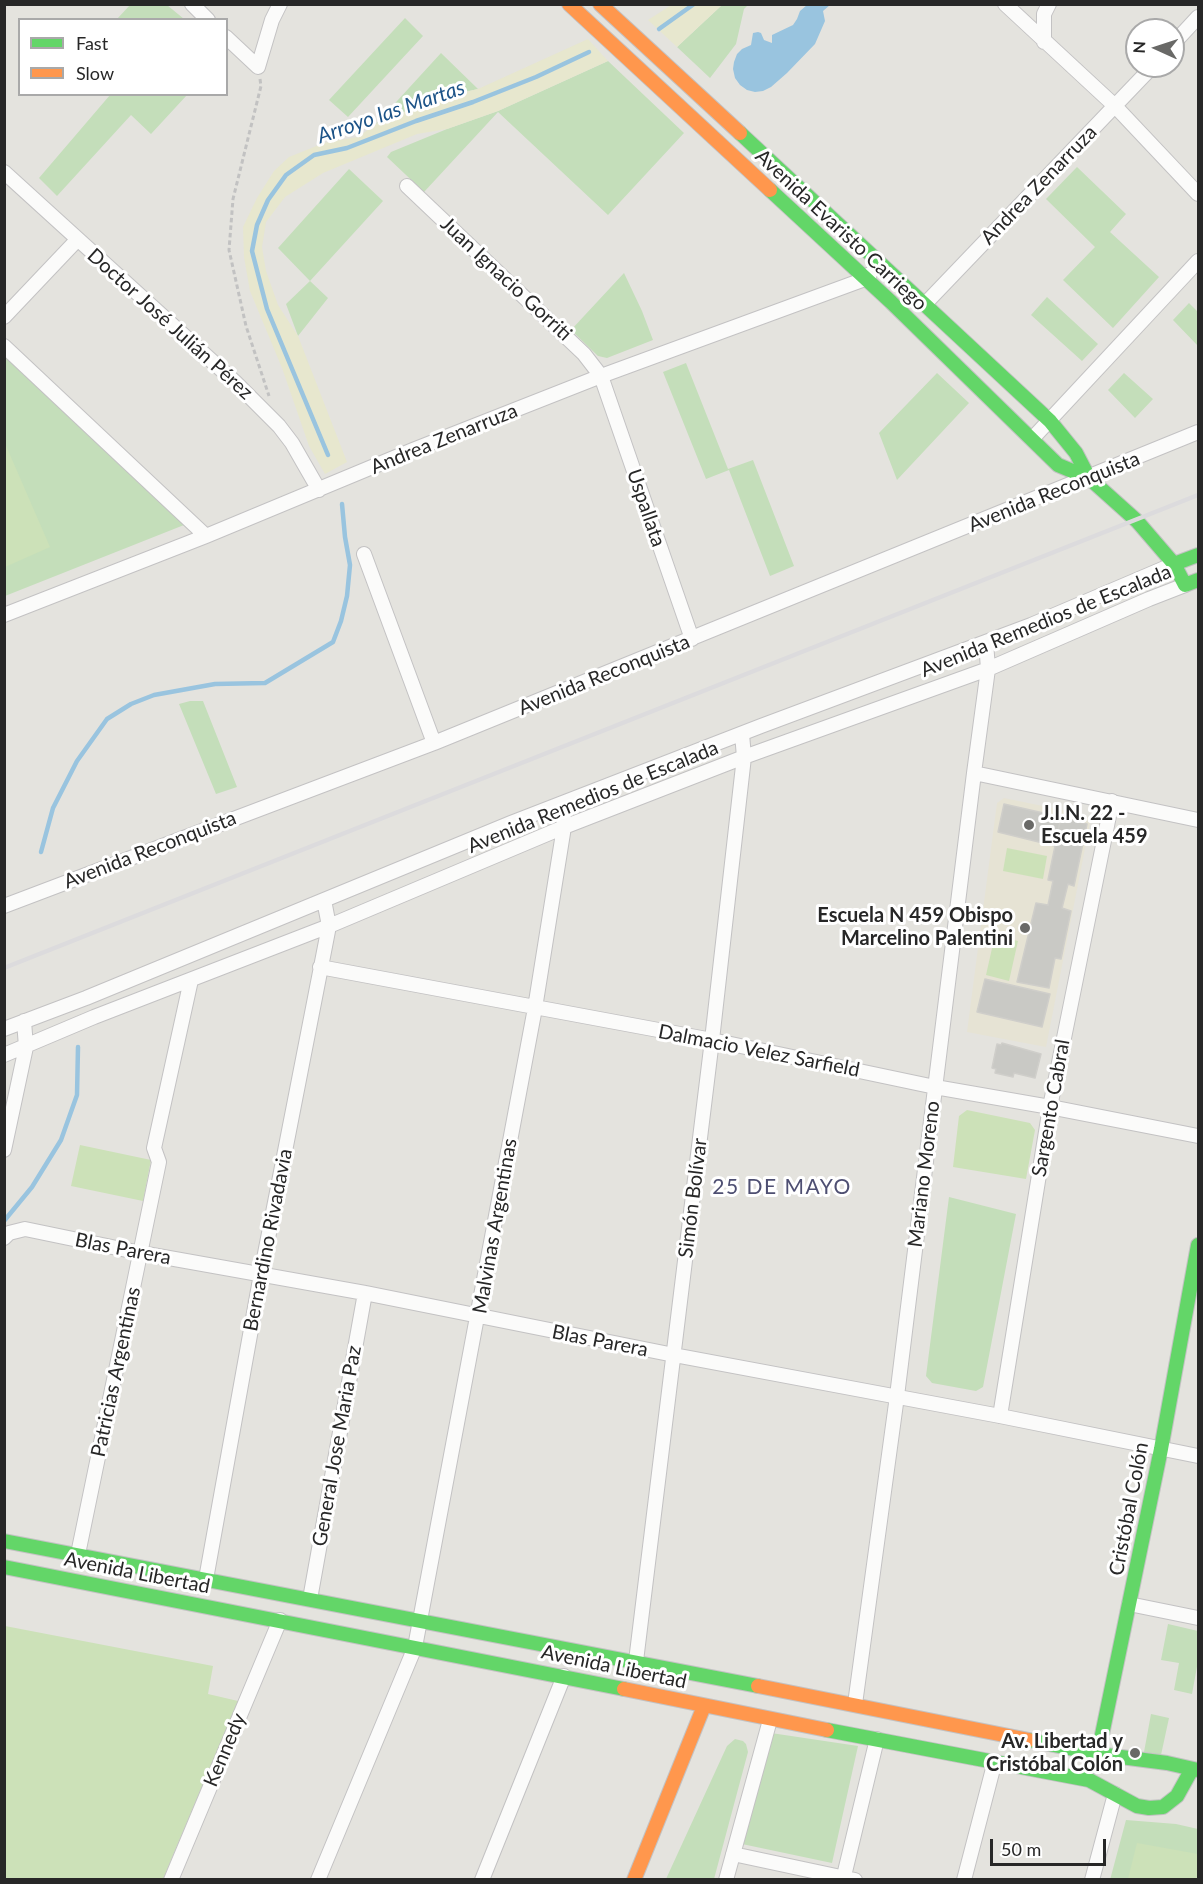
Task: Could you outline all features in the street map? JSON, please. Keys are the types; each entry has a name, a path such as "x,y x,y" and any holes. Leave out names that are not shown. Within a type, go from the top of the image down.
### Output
{"street":[{"path":"192,4 206,18"},
{"path":"228,39 258,67 272,20 280,4"},
{"name":"Avenida Evaristo Carriego","path":"569,4 865,279 1058,465 1089,477"},
{"name":"Avenida Evaristo Carriego","path":"600,4 1050,420 1076,453 1089,477 1137,521 1174,564 1185,585"},
{"path":"1005,4 1115,106 1198,194"},
{"path":"1044,42 1044,14 1049,4"},
{"path":"1185,31 1198,17"},
{"name":"Andrea Zenarruza","path":"925,304 1142,78"},
{"name":"Doctor José Julián Pérez","path":"4,172 235,382 279,426 292,443 319,490"},
{"name":"Juan Ignacio Gorriti","path":"407,186 584,354 601,376"},
{"path":"4,317 77,240"},
{"path":"1032,439 1198,261"},
{"name":"Andrea Zenarruza","path":"4,615 601,376 865,279 881,263"},
{"path":"4,346 206,536"},
{"name":"Uspallata","path":"601,376 692,639"},
{"name":"Avenida Reconquista","path":"9,904 434,743 1198,432"},
{"path":"364,554 434,743"},
{"name":"Avenida Remedios de Escalada","path":"4,1029 86,998 563,803 1031,626 1198,555"},
{"name":"Avenida Remedios de Escalada","path":"4,1055 94,1017 329,926 564,827 744,758 988,669 1198,580"},
{"name":"Mariano Moreno","path":"855,1704 897,1396 988,669 986,642"},
{"name":"Simón Bolívar","path":"636,1661 712,1040 744,758 742,734"},
{"path":"974,773 1198,820"},
{"name":"Sargento Cabral","path":"1000,1416 1050,1107 1112,801"},
{"name":"Malvinas Argentinas","path":"318,1880 415,1647 534,1008 564,827 563,803"},
{"name":"Bernardino Rivadavia","path":"206,1579 261,1274 329,926 324,900"},
{"name":"Dalmacio Velez Sarfield","path":"320,967 712,1040 935,1087 1198,1136"},
{"name":"Patricias Argentinas","path":"78,1554 159,1162 154,1148 191,980"},
{"path":"4,1150 26,1047 27,1020"},
{"name":"Blas Parera","path":"4,1238 9,1233 25,1229 1198,1456"},
{"name":"Cristóbal Colón","path":"1089,1780 1098,1754 1194,1296 1198,1245"},
{"name":"General Jose Maria Paz","path":"310,1599 365,1293"},
{"name":"Avenida Libertad","path":"4,1541 636,1661 1098,1754 1167,1763 1195,1770 1177,1796 1164,1807 1137,1806 1089,1780 770,1720 564,1676 4,1567"},
{"path":"1130,1604 1198,1618"},
{"name":"Kennedy","path":"171,1880 280,1620"},
{"path":"482,1880 564,1676"},
{"path":"634,1880 704,1706"},
{"path":"726,1880 770,1720"},
{"path":"733,1854 847,1879 877,1739"},
{"path":"964,1880 995,1761"},
{"path":"1092,1880 1115,1794"}],"path":[{"path":"258,67 261,86 233,199 229,250 246,326 272,404"}],"shaded area":[{"path":"130,5 167,5 183,18 118,18"},
{"path":"722,5 748,5 744,9 736,44 710,78 677,47"},
{"path":"405,18 423,36 348,117 329,100"},
{"path":"441,53 478,89 434,99 376,124"},
{"path":"608,61 684,133 608,215 498,112 424,192 387,157 391,152 498,111"},
{"path":"109,96 186,96 151,134 131,115 57,196 39,178"},
{"path":"1077,167 1126,214 1110,232 1159,277 1113,328 1063,280 1095,247 1046,199"},
{"path":"349,169 383,201 310,281 278,248"},
{"path":"624,273 653,340 607,358 598,356 571,330"},
{"path":"310,281 328,298 298,336 286,304"},
{"path":"1047,297 1098,344 1082,361 1031,315"},
{"path":"1189,303 1198,312 1198,346 1173,320"},
{"path":"5,356 184,525 5,596"},
{"path":"686,363 728,469 753,460 794,566 770,576 729,470 706,479 663,372"},
{"path":"937,373 969,403 897,480 879,433"},
{"path":"1124,373 1153,399 1135,418 1108,390"},
{"path":"203,701 237,787 216,794 179,704"},
{"name":"Escuela N 459 Obispo Marcelino Palentini","path":"1004,798 1086,815 1090,823 1046,1047 967,1032 997,803"},
{"path":"949,1197 1016,1214 983,1387 976,1391 932,1383 926,1376"},
{"path":"1168,1624 1198,1631 1198,1661 1192,1694 1174,1690 1179,1663 1161,1660"},
{"path":"1151,1714 1169,1718 1161,1755 1144,1752"},
{"path":"771,1733 858,1746 832,1863 742,1844"},
{"path":"735,1739 746,1744 748,1752 714,1879 666,1879 727,1746"},
{"path":"1126,1820 1176,1824 1198,1829 1198,1879 1110,1880"}],"sand":[{"path":"673,4 722,5 677,47 648,20"},
{"path":"588,39 608,61 498,111 447,129 417,134 323,173 285,197 266,222 262,247 266,271 278,305 298,336 347,462 325,474 309,446 282,368 250,291 244,257 243,227 257,198 274,171 289,157 324,143 358,137 376,124 434,99 478,89"}],"green space":[{"path":"4,441 50,547 5,567 4,567"},
{"path":"1007,848 1047,856 1043,879 1003,871"},
{"path":"995,935 1018,941 1009,981 986,975"},
{"path":"967,1110 1030,1123 1035,1130 1026,1179 953,1167 959,1116"},
{"path":"80,1145 151,1160 143,1201 71,1186"},
{"path":"5,1626 213,1666 208,1694 238,1701 163,1879 5,1879"},
{"path":"1137,1843 1198,1854 1198,1879 1128,1879"}],"water":[{"path":"807,5 830,5 823,11 825,21 815,44 771,87 755,92 740,85 735,78 734,62 742,49 751,45 753,33 761,33 764,40 772,43 772,35 793,25 800,11"}],"building":[{"name":"J.I.N. 22 - Escuela 459","path":"1004,804 1061,817 1055,846 998,832"},
{"path":"1061,817 1087,824 1074,886 1068,884 1062,908 1071,911 1061,959 1055,958 1049,988 1017,982 1036,903 1048,905 1053,881 1048,880"},
{"path":"985,979 1050,994 1042,1027 977,1012"},
{"path":"1002,1043 1041,1054 1035,1078 1014,1073 1013,1077 995,1073 996,1069 992,1068 997,1044"}],"waterway":[{"name":"Arroyo las Martas","path":"659,29 694,4"},
{"name":"Arroyo las Martas","path":"328,455 267,309 252,251 257,225 268,200 286,175 314,155 347,148 473,102 536,77 589,52"},
{"name":"Arroyo las Martas","path":"41,852 53,808 77,761 107,719 131,704 154,695 215,684 265,683 333,642 347,596 350,565 342,504"},
{"name":"Arroyo las Martas","path":"4,1221 32,1187 61,1140 77,1095 78,1047"}],"railway":[{"path":"4,968 1198,495"}],"traffic: fast":[{"path":"740,133 1050,421 1076,453 1089,478 1137,521 1174,564 1185,585 1198,580"},
{"path":"770,190 891,302 1058,465 1089,478"},
{"path":"1174,564 1198,555"},
{"path":"1094,1766 1161,1449 1198,1245"},
{"path":"4,1541 758,1686"},
{"path":"4,1567 624,1689"},
{"path":"827,1730 1089,1780 1137,1806 1149,1808 1163,1807 1177,1796 1192,1769"},
{"path":"1029,1740 1198,1770"}],"traffic: slow":[{"path":"569,4 770,190"},
{"path":"600,4 740,133"},
{"path":"758,1686 1029,1740"},
{"path":"624,1689 827,1730"},
{"path":"634,1880 704,1706"}],"place":[{"name":"J.I.N. 22 - Escuela 459","path":"1029,825"},
{"name":"Escuela N 459 Obispo Marcelino Palentini","path":"1025,928"},
{"name":"Av. Libertad y Cristóbal Colón","path":"1135,1753"}],"district":[{"name":"25 DE MAYO","path":"782,1187"}]}
